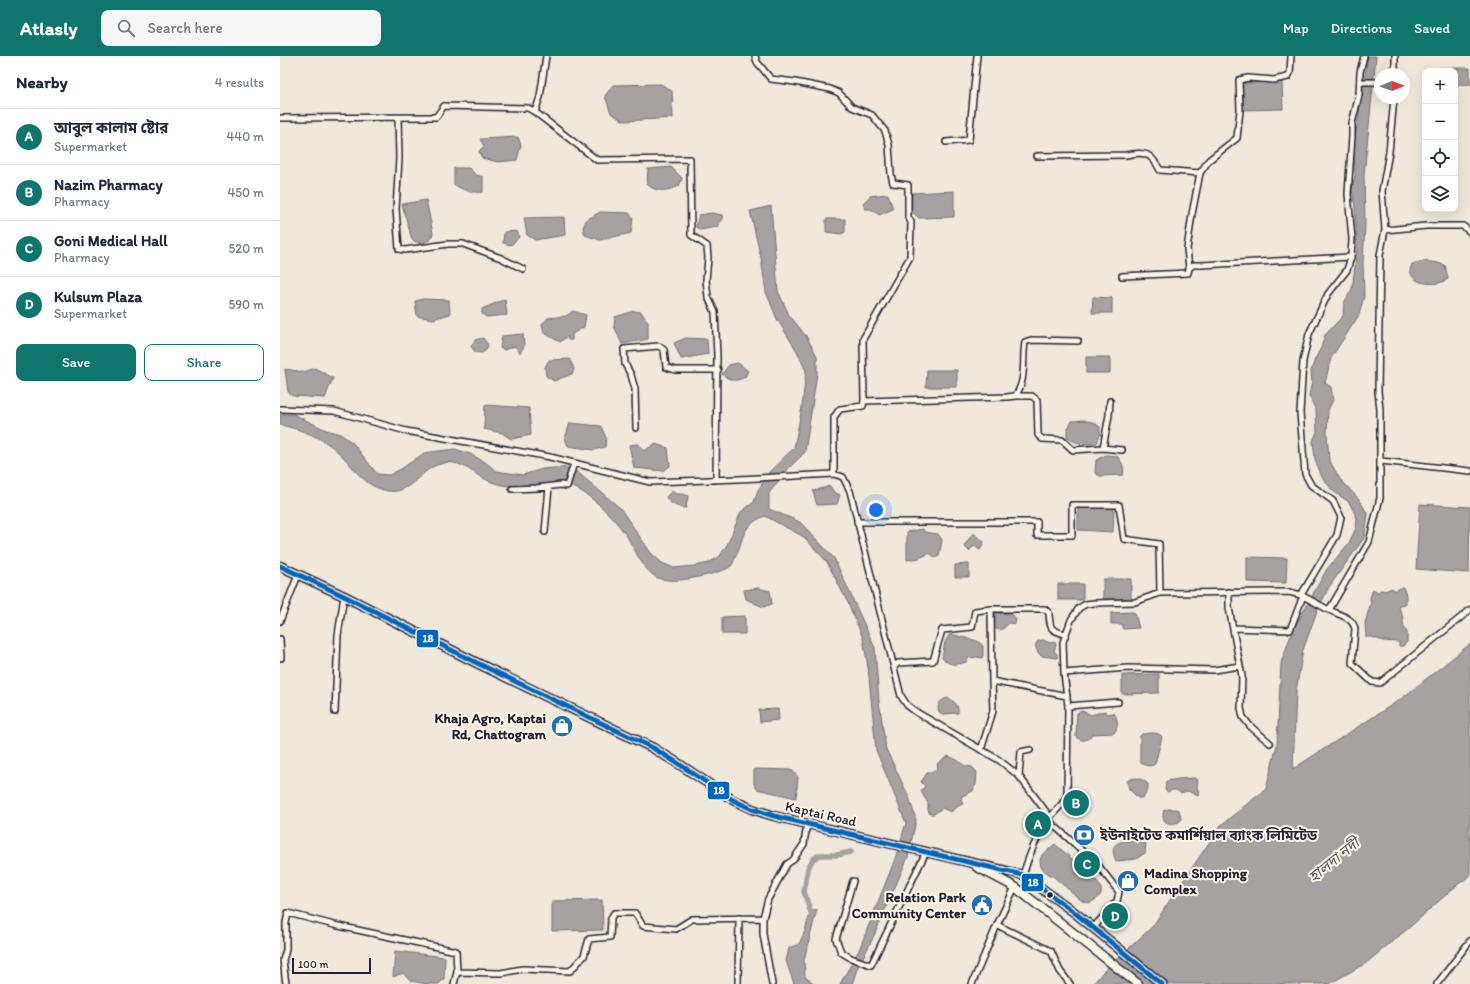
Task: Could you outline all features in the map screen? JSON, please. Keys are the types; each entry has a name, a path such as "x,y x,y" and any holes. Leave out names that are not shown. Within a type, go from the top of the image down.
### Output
{"main road":[{"name":"Kaptai Road","path":"280,566 653,748 733,800 752,809 774,816 968,862"},
{"path":"968,862 1023,875 1074,912 1162,984"},
{"path":"968,862 1015,887 1102,954 1138,984"}],"street":[{"path":"535,112 540,97 546,56"},
{"path":"755,56 757,62 771,80 794,82 830,89 839,93 852,107 872,115 885,131 889,145 893,183 908,185 908,217 911,222 910,257 863,339 864,401 862,406 840,409 834,417 834,474"},
{"path":"946,142 969,140 977,56"},
{"path":"1122,276 1188,273 1189,268 1187,249 1200,173 1209,160 1237,138 1240,110 1239,80 1248,78 1274,80 1288,77 1290,73 1291,56"},
{"path":"1233,628 1290,630 1304,596 1337,535 1341,517 1333,502 1311,485 1305,474 1300,414 1303,361 1309,334 1328,294 1347,270 1351,257 1352,239 1348,194 1352,123 1359,95 1361,82 1360,72 1364,56"},
{"path":"1395,56 1395,68"},
{"path":"1361,82 1374,82"},
{"path":"1329,610 1369,542 1380,498 1381,461 1380,408 1378,391 1379,282 1380,255 1385,230 1382,191 1389,152 1393,104"},
{"path":"280,118 436,117 444,106 528,108 597,160 690,159 691,235 707,246 708,258 706,280 708,297 715,312 718,370 716,480"},
{"path":"398,118 399,158 396,209 399,249 405,250 448,244 463,244 501,258 523,269"},
{"path":"1037,156 1126,155 1139,152 1154,159 1160,170 1200,173"},
{"path":"1385,230 1426,226 1463,226 1470,232"},
{"path":"1189,268 1193,265 1351,257"},
{"path":"1016,396 1023,379 1025,342 1032,340 1078,340"},
{"path":"636,428 635,389 631,375 625,364 624,349 659,346 664,350 666,367 675,370 718,370"},
{"path":"864,401 1007,398 1016,396 1032,396 1037,400 1038,435 1042,439 1062,440 1073,450 1103,448 1122,450"},
{"path":"1103,448 1109,416 1110,401"},
{"path":"280,409 334,411 406,431 550,457 573,466 650,482 834,474 843,477 850,491 895,666 901,696 907,705 916,712 999,760 1019,776 1049,819 1098,865 1119,892 1117,901 1093,928"},
{"path":"1381,461 1470,471"},
{"path":"512,489 561,485 567,486 573,466"},
{"path":"545,532 549,487"},
{"path":"857,522 1038,522 1037,535 1072,535 1072,505 1119,505 1124,538 1159,544 1160,593"},
{"path":"280,621 298,575"},
{"path":"1229,592 1229,608 1242,676 1241,708 1243,717 1250,726 1270,743"},
{"path":"1023,875 1032,846 1049,819 1065,802 1067,795 1068,706 1063,651 1065,634 1071,620 1083,606 1094,603 1135,602 1160,593 1289,592 1304,596 1329,610 1352,620 1355,629 1352,663 1372,682 1376,683 1380,683 1470,610"},
{"path":"335,712 338,636 344,596"},
{"path":"981,750 993,711 991,609"},
{"path":"895,666 898,663 933,661 942,630 972,627 974,610 1045,609 1049,613 1050,626 1054,631 1065,634"},
{"path":"280,639 281,658"},
{"path":"1064,672 1128,668 1214,670 1240,666"},
{"path":"992,681 1067,696"},
{"path":"1068,706 1118,702"},
{"path":"1019,776 1020,752 1030,750"},
{"path":"772,984 763,934 763,918 768,899 787,864 793,860 804,844 807,824"},
{"path":"853,881 836,939 840,952 851,958 871,965 926,852"},
{"path":"972,984 1015,887"},
{"path":"286,984 283,960 286,950 286,923 288,913 334,925 456,951 457,972 454,984"},
{"path":"457,972 501,973 522,969 570,971 584,956 589,939 610,937 611,918 614,913 635,913 643,926 676,929 692,919 763,918"},
{"path":"738,984 739,918"},
{"path":"997,925 1051,951 1060,971 1070,984"},
{"path":"1437,984 1470,941"}],"water":[{"name":"হালদা নদী","path":"1368,56 1376,56 1364,175 1364,296 1359,315 1331,358 1325,383 1331,387 1333,400 1328,410 1327,433 1329,460 1340,479 1359,499 1368,515 1364,538 1329,587 1317,611 1303,650 1296,691 1293,769 1401,699 1470,644 1470,876 1457,885 1366,963 1329,984 1093,984 1103,972 1152,927 1221,825 1266,789 1277,745 1281,663 1292,632 1327,569 1349,543 1356,528 1357,518 1349,502 1333,491 1322,477 1315,459 1313,441 1317,432 1316,411 1309,395 1312,382 1311,371 1315,359 1321,348 1325,335 1343,316 1344,303 1352,289 1357,250 1355,207 1352,189 1355,175 1354,145"},
{"path":"1458,68 1470,68 1470,85 1458,85"},
{"path":"1282,82 1283,109 1242,110 1241,83"},
{"path":"661,84 672,91 673,118 624,121 611,113 605,96 613,85"},
{"path":"518,137 521,145 517,160 498,162 482,158 479,151 484,146 480,139"},
{"path":"671,167 682,178 679,186 671,189 658,190 647,184 648,169"},
{"path":"454,168 469,168 476,175 483,177 483,192 467,191 454,184"},
{"path":"954,191 954,217 919,218 912,212 912,193"},
{"path":"888,194 893,209 879,215 871,209 865,209 863,203 870,196"},
{"path":"426,200 433,233 431,239 421,244 412,240 402,204"},
{"path":"771,206 778,291 789,315 806,336 817,356 817,374 805,452 789,468 769,493 769,509 800,522 834,558 875,648 879,701 886,749 909,797 916,820 908,857 872,940 857,969 852,984 840,984 859,950 895,859 906,823 876,750 868,667 863,638 848,603 827,562 804,537 765,516 747,528 733,563 728,568 722,571 690,579 674,580 658,578 648,571 626,535 610,515 589,496 571,486 558,484 522,487 498,484 485,479 461,465 447,463 433,467 403,489 388,491 379,489 365,480 337,451 325,442 303,431 280,425 280,414 293,414 326,430 340,434 352,442 377,474 389,475 401,469 424,453 455,449 470,454 485,462 496,471 523,475 542,469 564,467 576,471 620,508 651,553 662,563 674,568 709,563 720,556 728,543 741,512 754,502 758,490 770,471 794,448 802,407 806,371 797,351 777,319 766,292 761,258 750,211"},
{"path":"600,212 629,213 633,218 631,233 600,240 585,235 583,228 586,220"},
{"path":"712,213 722,215 723,219 717,227 699,230 696,227 699,215"},
{"path":"564,217 565,235 535,240 527,235 524,218"},
{"path":"826,219 845,219 845,232 841,234 826,232"},
{"path":"517,231 519,237 511,245 503,243 504,232"},
{"path":"1424,261 1445,265 1448,279 1432,284 1415,279 1410,270 1412,264"},
{"path":"1093,297 1112,298 1112,313 1092,313"},
{"path":"423,299 449,300 450,314 433,319 417,316 415,301"},
{"path":"505,299 507,315 486,317 482,314 482,309"},
{"path":"573,311 586,315 584,327 572,334 572,340 568,340 567,336 560,342 544,333 542,324 548,318 566,316"},
{"path":"634,311 641,312 648,322 648,339 622,344 614,326 615,317"},
{"path":"523,334 524,346 520,353 515,346 504,350 500,348 502,336"},
{"path":"483,338 488,345 486,350 482,353 475,352 471,346 475,340"},
{"path":"686,338 707,339 708,354 681,359 674,343"},
{"path":"1086,357 1110,357 1110,373 1086,373"},
{"path":"570,359 574,369 572,374 554,381 546,376 545,367 549,360"},
{"path":"738,363 748,371 745,377 738,380 733,380 722,374 729,365"},
{"path":"315,368 333,378 325,398 293,396 288,392 285,369 304,372"},
{"path":"927,370 957,370 957,387 926,387"},
{"path":"485,405 529,408 531,435 511,439 502,433 484,429"},
{"path":"1084,420 1095,423 1100,427 1100,434 1097,443 1081,443 1067,437 1067,430 1072,421"},
{"path":"570,423 601,426 606,438 605,447 594,450 568,446 565,438"},
{"path":"638,444 644,451 655,444 668,448 670,466 663,471 634,468 629,445"},
{"path":"1106,455 1117,456 1123,465 1123,475 1100,476 1095,473 1096,460"},
{"path":"830,486 834,492 840,495 837,504 817,505 813,491"},
{"path":"673,490 676,494 684,494 688,496 686,508 669,502 666,497"},
{"path":"1420,504 1470,507 1469,573 1416,569"},
{"path":"1078,507 1114,508 1113,532 1078,530"},
{"path":"923,529 924,532 938,534 942,540 939,556 935,558 930,553 919,558 907,560 907,532"},
{"path":"973,533 984,542 980,550 974,546 969,551 964,546"},
{"path":"1247,557 1287,558 1286,583 1247,582"},
{"path":"969,564 969,577 955,577 955,565"},
{"path":"1103,579 1131,579 1131,599 1103,599"},
{"path":"1058,584 1083,584 1083,600 1058,600"},
{"path":"1403,587 1406,595 1406,604 1399,605 1399,607 1403,617 1404,628 1407,632 1407,642 1403,646 1399,646 1399,642 1383,641 1372,637 1366,637 1365,623 1373,589 1378,592 1392,588 1394,591"},
{"path":"758,588 770,591 772,604 763,607 746,599 744,590"},
{"path":"996,613 1012,614 1016,619 1015,624 1009,623 1006,627 1000,630 996,629 993,627 996,621"},
{"path":"1111,613 1135,613 1139,628 1123,629 1122,624 1111,624"},
{"path":"745,616 745,634 722,634 722,617"},
{"path":"950,634 977,641 983,646 982,658 968,658 966,662 956,664 950,664 945,661 942,658 945,642"},
{"path":"1043,640 1050,643 1055,642 1056,645 1054,651 1057,654 1057,658 1041,656 1036,648 1036,645 1038,641"},
{"path":"1159,674 1159,693 1122,694 1122,675"},
{"path":"948,698 956,704 958,713 943,714 939,712 938,707 940,703"},
{"path":"778,709 779,720 760,722 759,710"},
{"path":"1082,711 1091,715 1105,711 1107,714 1114,713 1117,723 1116,731 1114,733 1092,734 1085,740 1078,739 1076,737 1077,713"},
{"path":"1142,734 1159,734 1162,737 1155,764 1147,766 1140,762 1140,736"},
{"path":"948,756 965,766 972,767 977,772 976,785 973,791 962,796 961,800 963,804 951,812 942,808 934,814 930,814 928,810 928,803 921,791 925,786 921,782 927,773 935,770 938,767 937,764"},
{"path":"754,769 792,770 798,777 796,798 757,789 754,784"},
{"path":"1136,778 1143,780 1148,784 1148,789 1143,798 1138,798 1129,789 1127,781"},
{"path":"1194,778 1198,780 1198,796 1188,791 1180,793 1176,790 1168,792 1165,790 1166,781"},
{"path":"1164,810 1179,810 1181,819 1179,822 1171,824 1164,820"},
{"path":"1137,840 1146,844 1145,853 1136,859 1116,861 1113,849 1118,843"},
{"path":"1055,844 1098,882 1101,889 1099,897 1089,903 1082,901 1041,867 1040,860 1042,855"},
{"path":"602,900 603,930 552,931 552,901"},
{"path":"817,909 804,960 805,977 812,982 812,984 794,984 786,961 789,948 799,944 805,931 810,913"},
{"path":"395,951 445,957 444,979 439,984 428,984 410,981 403,973 393,977"}],"waterway":[{"path":"811,919 812,916 804,892 808,868 813,859 820,855 837,855 851,852"}],"transit line":[{"name":"18","path":"280,566 653,748 733,800 752,809 774,816 1023,875 1074,912 1162,984"}],"place":[{"name":"Khaja Agro, Kaptai Rd, Chattogram","path":"562,726"},
{"name":"Nazim Pharmacy","path":"1076,803"},
{"name":"আবুল কালাম ষ্টোর","path":"1038,824"},
{"name":"ইউনাইটেড কমার্শিয়াল ব্যাংক লিমিটেড","path":"1084,835"},
{"name":"Goni Medical Hall","path":"1087,864"},
{"name":"Madina Shopping Complex","path":"1128,881"},
{"name":"Relation Park Community Center","path":"982,905"},
{"name":"Kulsum Plaza","path":"1115,916"}]}
